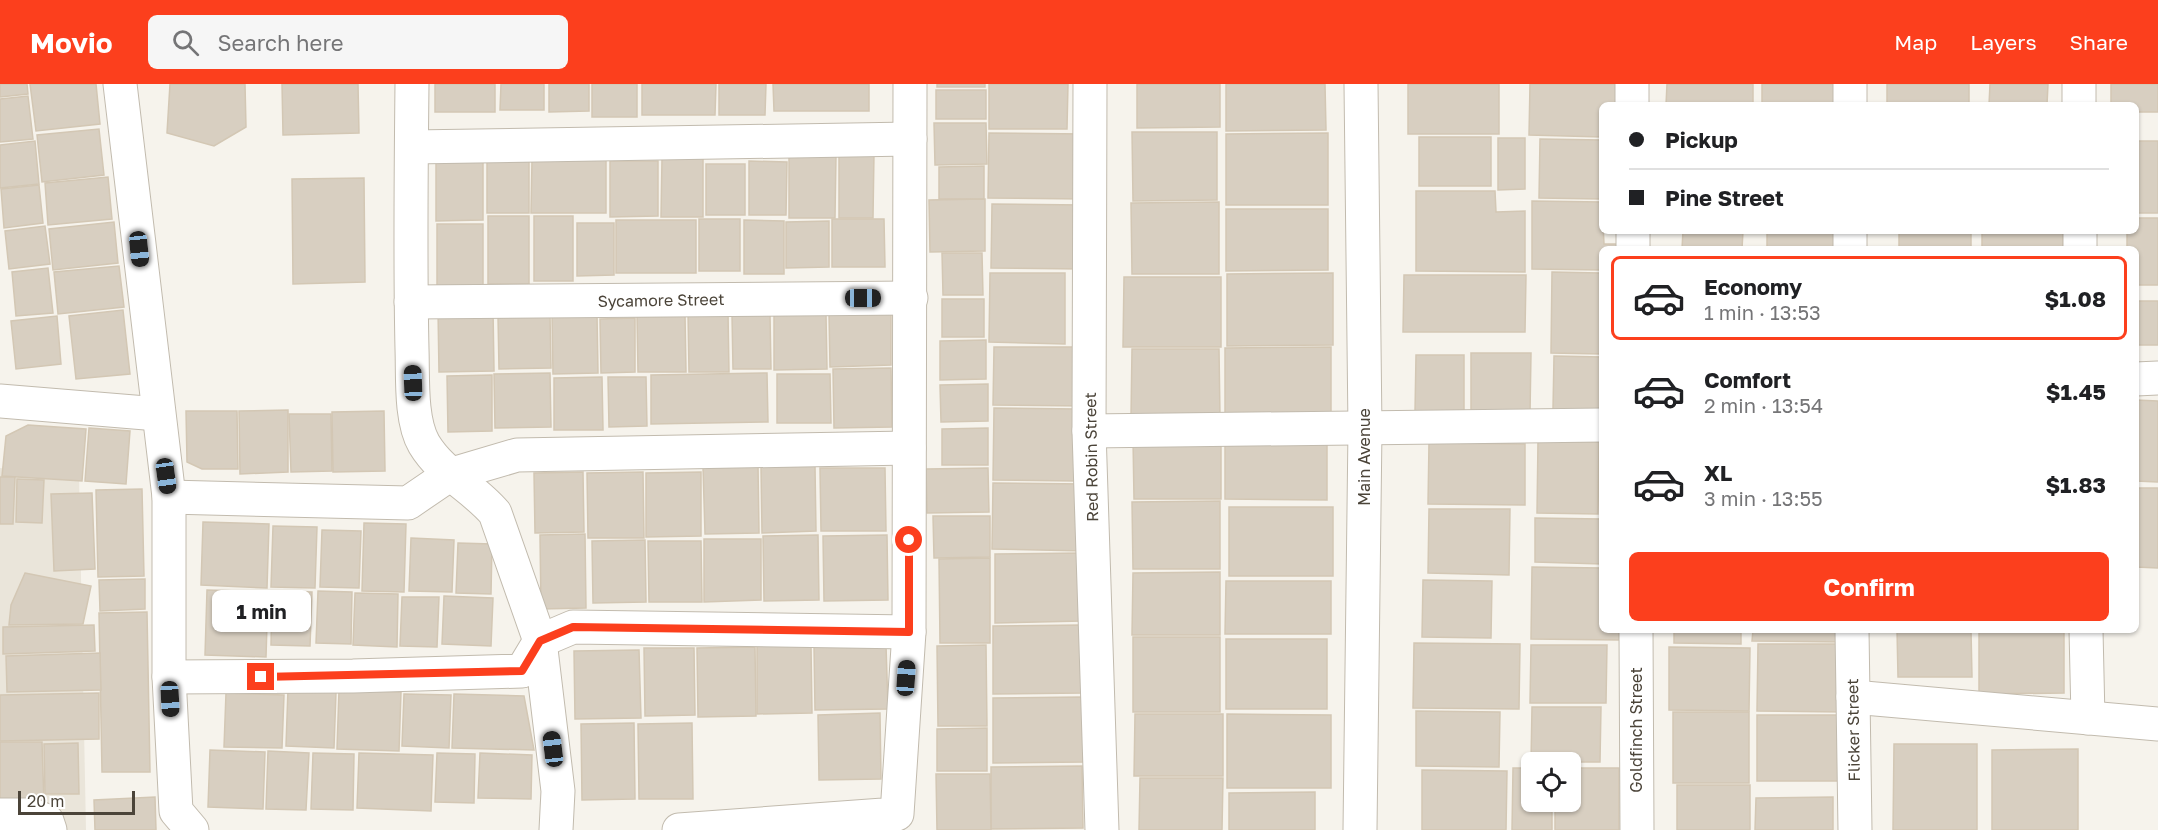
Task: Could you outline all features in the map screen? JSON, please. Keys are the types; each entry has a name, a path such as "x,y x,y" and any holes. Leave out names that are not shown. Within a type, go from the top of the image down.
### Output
{"street":[{"path":"120,84 169,497 169,677 176,812 192,830"},
{"path":"412,84 411,302 414,404 423,441 449,475 481,496 495,513 540,641 558,791 556,830"},
{"path":"699,829 897,814 909,632 910,84"},
{"name":"Red Robin Street","path":"1090,84 1089,431 1102,830"},
{"name":"Main Avenue","path":"1360,830 1365,429 1361,84"},
{"path":"1632,84 1632,102"},
{"path":"1850,84 1850,102"},
{"path":"2079,84 2079,102"},
{"path":"412,147 910,139"},
{"name":"Sycamore Street","path":"411,302 911,298"},
{"path":"2139,379 2158,378"},
{"path":"0,401 158,414"},
{"path":"1089,431 1599,425"},
{"path":"169,497 408,503 449,475 517,455 909,448"},
{"path":"169,677 353,676 522,671 540,641 573,627 909,632"},
{"name":"Goldfinch Street","path":"1636,633 1637,830"},
{"name":"Flicker Street","path":"1852,633 1855,830"},
{"path":"2086,633 2088,718"},
{"path":"1852,698 2158,724"},
{"path":"0,815 32,815 46,820 50,830"}],"shaded area":[{"path":"0,468 79,475 86,830 0,830"}],"building":[{"path":"0,84 27,84 28,94 0,97"},
{"path":"30,84 96,84 100,124 36,131"},
{"path":"170,84 245,84 246,127 214,146 167,133"},
{"path":"282,84 358,84 359,133 283,135"},
{"path":"435,84 495,84 495,112 435,112"},
{"path":"501,84 544,84 544,110 500,110"},
{"path":"549,84 589,84 589,111 549,112"},
{"path":"592,84 637,84 637,117 592,117"},
{"path":"642,84 716,84 715,115 642,115"},
{"path":"719,84 766,84 765,115 719,115"},
{"path":"773,84 869,84 869,111 774,111"},
{"path":"937,84 985,84 985,87 937,87"},
{"path":"989,84 1068,84 1067,129 989,129"},
{"path":"1137,84 1220,84 1220,127 1137,128"},
{"path":"1226,84 1325,84 1326,130 1226,131"},
{"path":"1408,84 1499,84 1499,134 1408,134"},
{"path":"1530,84 1617,84 1617,102 1599,102 1599,137 1529,135"},
{"path":"1667,84 1753,84 1753,102 1666,102"},
{"path":"1762,84 1835,84 1835,102 1762,102"},
{"path":"1887,84 1969,84 1969,102 1887,102"},
{"path":"1990,84 2048,84 2047,102 1989,102"},
{"path":"2111,84 2158,84 2158,112 2139,112 2139,102 2111,102"},
{"path":"936,90 986,90 986,119 936,119"},
{"path":"28,96 33,139 0,142 0,99"},
{"path":"934,123 986,123 987,164 935,165"},
{"path":"99,129 104,175 42,182 37,135"},
{"path":"1132,132 1217,132 1217,200 1133,201"},
{"path":"989,133 1085,134 1084,199 988,198"},
{"path":"1328,133 1328,205 1226,205 1226,134"},
{"path":"1419,137 1491,137 1491,186 1419,186"},
{"path":"1498,138 1525,138 1525,189 1498,190"},
{"path":"1540,139 1599,140 1599,199 1539,198"},
{"path":"35,141 39,184 0,188 0,145"},
{"path":"2139,141 2158,141 2158,213 2139,213"},
{"path":"839,153 874,153 873,218 839,218"},
{"path":"836,155 835,218 789,218 789,156"},
{"path":"703,158 703,217 661,217 662,159"},
{"path":"606,159 606,213 531,213 532,160"},
{"path":"436,160 483,160 483,220 436,221"},
{"path":"487,160 529,160 529,213 487,213"},
{"path":"610,161 658,161 658,216 610,217"},
{"path":"749,161 787,162 786,215 749,215"},
{"path":"706,164 745,164 745,215 706,215"},
{"path":"984,166 984,199 939,199 939,167"},
{"path":"108,177 112,219 48,225 45,183"},
{"path":"364,178 365,282 293,284 292,179"},
{"path":"39,185 43,223 4,228 1,189"},
{"path":"1416,191 1495,191 1496,212 1525,211 1525,272 1416,271"},
{"path":"985,199 985,251 930,252 929,200"},
{"path":"1532,201 1599,202 1599,234 1604,234 1604,244 1619,244 1619,246 1599,246 1599,270 1532,269"},
{"path":"1219,202 1219,274 1132,274 1131,203"},
{"path":"992,204 1083,205 1082,269 991,268"},
{"path":"1226,209 1328,209 1328,270 1226,271"},
{"path":"488,216 529,216 529,284 488,284"},
{"path":"534,216 573,216 573,281 534,281"},
{"path":"2139,218 2158,218 2158,285 2139,285 2139,246 2127,246 2127,234 2139,234"},
{"path":"699,219 740,219 740,271 699,271"},
{"path":"832,219 884,219 885,267 832,267"},
{"path":"616,220 696,220 696,273 616,273"},
{"path":"744,220 784,221 784,274 744,274"},
{"path":"829,221 829,267 786,268 786,222"},
{"path":"114,222 118,263 53,270 49,229"},
{"path":"577,223 614,223 614,275 577,276"},
{"path":"437,224 483,224 483,287 437,287"},
{"path":"45,226 50,264 9,269 5,231"},
{"path":"1683,234 1743,234 1742,246 1682,246"},
{"path":"1767,234 1841,234 1841,246 1767,246"},
{"path":"1899,234 1971,234 1971,246 1899,246"},
{"path":"1982,234 2063,234 2063,246 1982,246"},
{"path":"942,253 982,253 983,295 943,295"},
{"path":"119,266 124,307 58,314 54,272"},
{"path":"48,268 53,313 16,316 12,272"},
{"path":"1552,272 1599,273 1599,354 1551,353"},
{"path":"990,273 1065,273 1065,344 989,342"},
{"path":"1333,273 1333,345 1227,346 1227,274"},
{"path":"1404,275 1526,275 1525,332 1403,332"},
{"path":"1124,277 1221,277 1221,347 1123,347"},
{"path":"942,299 984,299 984,337 942,337"},
{"path":"2139,301 2158,301 2158,345 2139,345"},
{"path":"493,309 494,371 439,372 438,310"},
{"path":"123,310 130,374 76,379 69,316"},
{"path":"688,312 728,312 729,372 689,372"},
{"path":"829,313 891,313 891,365 830,367"},
{"path":"552,314 597,314 598,373 553,374"},
{"path":"685,314 686,372 638,372 637,315"},
{"path":"826,314 827,369 774,370 774,315"},
{"path":"732,315 770,315 771,369 733,369"},
{"path":"57,316 61,364 16,369 11,321"},
{"path":"498,316 550,316 551,368 499,369"},
{"path":"635,318 635,372 601,373 600,319"},
{"path":"986,340 986,379 940,380 940,341"},
{"path":"994,347 1085,347 1085,406 993,405"},
{"path":"1331,347 1331,418 1225,418 1225,348"},
{"path":"1132,349 1219,349 1220,417 1131,417"},
{"path":"1471,353 1531,353 1530,414 1471,413"},
{"path":"1416,355 1464,355 1464,412 1415,412"},
{"path":"1554,356 1599,357 1599,410 1553,409"},
{"path":"891,368 892,427 834,428 833,369"},
{"path":"550,373 551,427 495,428 494,374"},
{"path":"767,373 768,422 651,424 651,375"},
{"path":"777,374 830,374 831,423 777,423"},
{"path":"492,375 492,431 448,432 447,376"},
{"path":"602,377 603,430 554,430 554,378"},
{"path":"608,377 646,377 647,426 609,427"},
{"path":"988,384 988,421 941,422 940,385"},
{"path":"2139,400 2158,401 2158,482 2139,481"},
{"path":"994,408 1077,409 1076,481 993,480"},
{"path":"288,410 288,472 240,474 239,411"},
{"path":"186,411 237,411 238,469 202,469 187,462"},
{"path":"384,411 385,471 333,472 332,412"},
{"path":"289,414 331,414 332,471 291,472"},
{"path":"28,425 86,429 82,481 2,476 6,436"},
{"path":"89,428 130,431 126,484 85,481"},
{"path":"988,428 988,465 942,465 942,429"},
{"path":"1133,439 1221,439 1221,499 1134,499"},
{"path":"1538,441 1599,442 1598,514 1537,513"},
{"path":"1225,442 1327,442 1327,500 1225,499"},
{"path":"1429,443 1525,444 1525,505 1428,504"},
{"path":"758,465 759,533 705,534 703,467"},
{"path":"815,466 816,531 762,533 761,467"},
{"path":"820,468 885,468 886,531 821,531"},
{"path":"988,468 989,512 927,513 926,469"},
{"path":"583,472 584,532 535,533 534,473"},
{"path":"643,472 644,538 588,538 587,473"},
{"path":"701,472 701,536 646,537 646,473"},
{"path":"0,477 15,477 13,524 0,524"},
{"path":"17,479 44,480 42,523 16,522"},
{"path":"993,483 1085,484 1084,551 992,549"},
{"path":"2139,488 2158,488 2158,568 2139,567"},
{"path":"142,489 144,576 98,577 96,490"},
{"path":"92,493 95,569 54,571 51,494"},
{"path":"1220,501 1220,569 1133,569 1132,502"},
{"path":"1229,507 1333,507 1333,576 1229,576"},
{"path":"1429,509 1510,509 1509,575 1428,573"},
{"path":"933,516 990,516 990,557 934,558"},
{"path":"1535,518 1599,519 1599,564 1535,562"},
{"path":"203,522 269,524 267,588 201,585"},
{"path":"364,523 406,524 404,592 362,591"},
{"path":"273,526 317,527 315,588 271,587"},
{"path":"322,530 361,531 359,588 320,587"},
{"path":"585,534 586,608 541,609 540,535"},
{"path":"818,535 819,600 764,601 763,536"},
{"path":"887,535 888,600 824,601 823,536"},
{"path":"411,538 454,540 452,592 409,591"},
{"path":"704,539 761,539 761,600 704,602"},
{"path":"645,540 646,602 593,603 592,541"},
{"path":"648,541 701,541 702,602 649,602"},
{"path":"458,543 492,544 491,594 456,593"},
{"path":"1082,553 1082,621 995,623 995,554"},
{"path":"990,558 990,643 940,643 939,559"},
{"path":"1532,567 1599,568 1599,633 1619,633 1619,640 1531,639"},
{"path":"1220,572 1220,635 1132,635 1133,573"},
{"path":"25,573 91,586 83,624 9,625 11,605"},
{"path":"145,579 145,609 100,611 99,580"},
{"path":"1423,580 1492,581 1491,638 1422,637"},
{"path":"1226,581 1331,581 1331,634 1225,634"},
{"path":"207,590 268,592 266,657 205,655"},
{"path":"272,591 312,592 310,646 271,645"},
{"path":"318,591 352,592 351,644 316,643"},
{"path":"355,593 398,594 397,647 353,645"},
{"path":"444,596 493,598 491,646 442,644"},
{"path":"402,597 439,597 437,647 400,646"},
{"path":"147,612 150,772 102,772 99,613"},
{"path":"94,625 95,651 3,654 3,627"},
{"path":"1082,625 1083,693 993,694 993,626"},
{"path":"1674,633 1741,633 1741,644 1674,643"},
{"path":"1753,633 1845,633 1845,642 1752,641"},
{"path":"1897,633 1971,633 1972,677 1898,677"},
{"path":"1979,633 2064,633 2064,693 1979,694"},
{"path":"1133,637 1220,637 1220,712 1133,712"},
{"path":"1226,639 1327,639 1327,709 1226,709"},
{"path":"1414,643 1520,644 1519,709 1413,708"},
{"path":"1758,644 1845,644 1844,712 1757,711"},
{"path":"886,645 888,709 815,710 814,646"},
{"path":"986,645 987,726 938,726 937,646"},
{"path":"1531,645 1607,645 1606,703 1530,703"},
{"path":"757,646 811,646 812,713 757,714"},
{"path":"755,647 756,716 698,717 697,648"},
{"path":"1669,647 1750,648 1749,711 1669,710"},
{"path":"644,648 694,648 695,715 645,716"},
{"path":"639,650 641,718 575,719 574,651"},
{"path":"100,653 101,690 7,692 6,656"},
{"path":"288,689 336,692 334,748 286,746"},
{"path":"339,690 401,692 399,751 337,749"},
{"path":"99,693 99,739 0,741 0,695"},
{"path":"226,693 284,695 282,748 224,747"},
{"path":"404,694 451,695 449,748 402,746"},
{"path":"454,694 524,696 534,750 452,748"},
{"path":"1082,697 1083,762 993,763 993,698"},
{"path":"1532,707 1601,707 1600,762 1581,762 1581,752 1531,752"},
{"path":"1416,711 1500,712 1499,767 1416,766"},
{"path":"1673,712 1749,712 1749,783 1673,783"},
{"path":"880,713 881,779 819,780 818,715"},
{"path":"1135,714 1223,714 1223,776 1134,776"},
{"path":"1227,714 1331,715 1331,788 1227,788"},
{"path":"1757,715 1844,715 1843,781 1757,781"},
{"path":"634,723 635,799 582,800 581,724"},
{"path":"692,723 693,799 639,799 638,724"},
{"path":"987,728 987,771 937,771 937,729"},
{"path":"0,742 42,742 44,804 0,805"},
{"path":"78,743 79,794 45,794 44,744"},
{"path":"1894,744 1977,744 1977,830 1893,830"},
{"path":"2078,749 2078,830 1992,830 1992,750"},
{"path":"210,750 265,752 263,809 208,807"},
{"path":"268,751 309,753 306,810 266,809"},
{"path":"313,753 354,754 353,810 311,809"},
{"path":"359,753 433,755 431,811 357,808"},
{"path":"437,753 475,754 474,803 435,802"},
{"path":"480,753 532,755 531,799 478,798"},
{"path":"1082,766 1083,828 991,829 991,767"},
{"path":"1513,768 1521,768 1521,812 1552,812 1552,830 1512,830"},
{"path":"1581,768 1619,768 1619,830 1555,830 1555,812 1581,812"},
{"path":"1422,770 1507,771 1506,830 1422,830"},
{"path":"936,774 990,774 991,830 937,830"},
{"path":"1140,778 1223,778 1222,830 1139,830"},
{"path":"1677,785 1750,785 1750,830 1677,830"},
{"path":"1315,792 1315,830 1229,830 1229,793"},
{"path":"155,797 156,830 95,830 94,800"},
{"path":"1833,797 1833,830 1755,830 1756,798"}],"route":[{"path":"261,677 522,671 540,641 573,627 909,632 909,540"}]}
